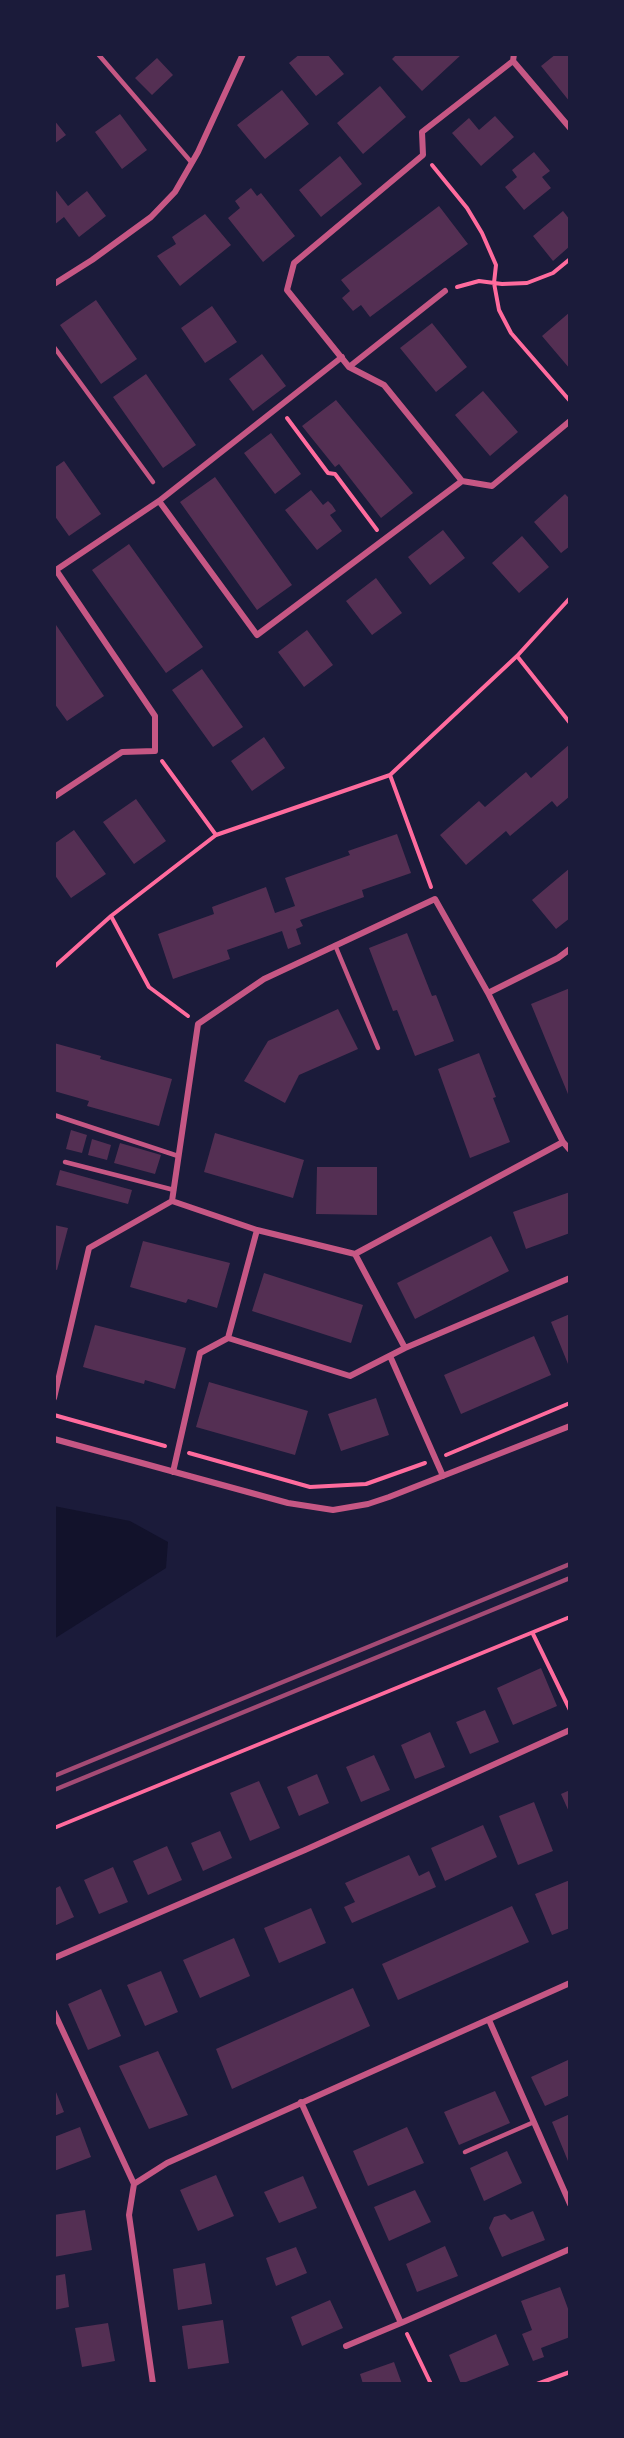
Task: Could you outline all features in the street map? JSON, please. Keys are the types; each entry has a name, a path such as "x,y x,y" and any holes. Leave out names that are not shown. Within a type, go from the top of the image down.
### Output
{"street":[{"path":"54,284 92,260 150,217 175,192 192,163 243,54"},
{"path":"570,128 513,57 422,132 423,155 294,264 287,290 349,367 384,386 462,481 492,486 570,421"},
{"path":"349,367 445,291"},
{"path":"54,797 122,752 155,751 155,717 55,571 159,501 342,357"},
{"path":"159,501 257,636 462,481"},
{"path":"172,1201 198,1023 264,978 435,898 488,993 563,1142 570,1150"},
{"path":"488,993 558,958 570,949"},
{"path":"54,1398 89,1248 172,1201 257,1230 355,1254 563,1142"},
{"path":"228,1338 257,1230"},
{"path":"355,1254 405,1348"},
{"path":"173,1472 200,1353 228,1338 350,1376 405,1348 570,1278"},
{"path":"390,1356 443,1476"},
{"path":"54,1439 288,1503 333,1510 368,1504 570,1426"},
{"path":"54,1958 305,1850 570,1730"},
{"path":"134,2184 167,2163 570,1983"},
{"path":"54,2012 134,2184 129,2215 153,2384"},
{"path":"489,2020 570,2204"},
{"path":"301,2102 401,2323"},
{"path":"346,2346 570,2249"}],"lane":[{"path":"98,54 192,163"},
{"path":"54,347 153,482"},
{"path":"335,945 378,1048"},
{"path":"54,1115 178,1156"},
{"path":"65,1162 174,1190"},
{"path":"465,2152 534,2122"}],"path":[{"path":"423,155 466,208 482,233 496,265 494,283 499,310 511,333 570,401"},
{"path":"445,291 479,281 526,283 553,273 570,259"},
{"path":"279,408 328,473 335,474 384,540"},
{"path":"54,967 111,916 216,835 390,775 517,656 570,598"},
{"path":"517,656 570,723"},
{"path":"155,751 216,835"},
{"path":"390,775 435,898"},
{"path":"111,916 149,987 198,1023"},
{"path":"54,1415 310,1487 366,1484 435,1459 570,1404"},
{"path":"54,1828 570,1617"},
{"path":"533,1634 570,1710"},
{"path":"401,2323 431,2384"},
{"path":"537,2384 570,2372"}],"shaded area":[{"path":"54,1506 130,1521 168,1542 166,1568 54,1639"}],"building":[{"path":"300,54 327,54 344,74 316,96 289,63"},
{"path":"397,54 462,54 422,91 392,59"},
{"path":"556,54 570,54 570,102 541,66"},
{"path":"157,58 173,75 152,95 135,78"},
{"path":"380,86 406,117 363,154 337,123"},
{"path":"282,90 309,124 265,159 237,125"},
{"path":"120,114 147,150 122,169 95,132"},
{"path":"495,116 514,137 481,166 452,133 469,118 479,130"},
{"path":"54,120 66,135 54,144"},
{"path":"534,152 550,171 542,177 551,188 524,210 505,187 517,177 512,170"},
{"path":"340,156 362,184 321,217 299,190"},
{"path":"54,188 68,206 87,191 106,216 79,237 64,217 54,225"},
{"path":"251,188 257,196 261,193 295,236 263,262 228,218 240,208 235,201"},
{"path":"439,206 468,244 370,317 361,305 353,311 342,298 350,291 341,280"},
{"path":"563,211 570,220 570,246 553,261 533,236"},
{"path":"205,214 231,245 180,286 157,256 176,244 172,237"},
{"path":"96,300 137,359 101,384 60,325"},
{"path":"212,306 237,342 205,363 181,328"},
{"path":"570,312 570,369 542,336"},
{"path":"432,323 467,367 436,392 400,348"},
{"path":"262,354 286,386 253,411 229,379"},
{"path":"146,374 196,445 163,468 113,397"},
{"path":"483,391 518,432 490,456 455,415"},
{"path":"336,400 413,493 381,518 339,464 335,467 302,426"},
{"path":"271,433 301,474 275,494 244,453"},
{"path":"64,461 101,514 69,536 54,515 54,468"},
{"path":"215,477 292,585 257,610 180,502"},
{"path":"311,490 323,505 328,501 332,505 336,511 330,515 342,531 317,550 285,510"},
{"path":"565,494 570,499 570,546 561,553 534,522"},
{"path":"443,530 465,558 430,585 408,557"},
{"path":"522,536 549,567 519,593 492,563"},
{"path":"129,544 203,647 166,673 92,570"},
{"path":"376,578 402,613 372,635 346,601"},
{"path":"54,622 104,696 67,721 54,703"},
{"path":"307,630 333,665 304,687 278,652"},
{"path":"202,669 243,727 213,747 172,690"},
{"path":"264,737 285,768 252,791 231,761"},
{"path":"570,744 570,796 557,807 552,801 510,836 506,831 466,865 440,835 479,801 485,807 526,772 531,778"},
{"path":"136,799 166,841 134,864 103,822"},
{"path":"74,830 106,874 71,898 54,874 54,844"},
{"path":"397,834 411,873 362,890 364,897 300,920 303,926 296,929 301,944 288,949 282,931 227,950 230,959 173,979 158,934 214,914 212,907 266,887 275,913 295,906 285,878 350,855 348,851"},
{"path":"570,868 570,918 556,929 532,900"},
{"path":"407,933 432,996 436,995 454,1041 415,1056 397,1010 393,1011 369,948"},
{"path":"570,988 570,1099 531,1004"},
{"path":"338,1009 358,1049 299,1075 285,1103 244,1081 268,1041"},
{"path":"54,1043 101,1056 100,1059 172,1079 159,1126 87,1106 89,1101 54,1091"},
{"path":"479,1053 510,1142 470,1158 438,1069"},
{"path":"71,1130 87,1135 82,1153 66,1149"},
{"path":"215,1133 304,1160 293,1198 204,1172"},
{"path":"92,1139 111,1145 107,1160 88,1155"},
{"path":"120,1143 161,1155 155,1174 114,1163"},
{"path":"317,1167 377,1167 377,1215 316,1214"},
{"path":"60,1170 132,1190 128,1204 56,1185"},
{"path":"570,1192 570,1233 526,1249 513,1212"},
{"path":"54,1225 68,1228 57,1270 54,1269"},
{"path":"491,1236 509,1271 415,1319 397,1283"},
{"path":"143,1241 230,1263 217,1308 188,1299 186,1303 130,1287"},
{"path":"264,1273 363,1305 351,1343 252,1311"},
{"path":"570,1314 570,1363 568,1364 551,1322"},
{"path":"95,1325 186,1348 175,1389 145,1380 144,1384 83,1367"},
{"path":"534,1336 551,1375 461,1414 444,1375"},
{"path":"209,1382 308,1411 295,1455 196,1427"},
{"path":"376,1398 389,1435 341,1451 328,1414"},
{"path":"541,1668 557,1706 513,1725 497,1688"},
{"path":"485,1710 499,1742 470,1754 456,1722"},
{"path":"430,1732 445,1767 415,1779 401,1745"},
{"path":"374,1755 390,1790 361,1802 346,1767"},
{"path":"317,1774 329,1803 299,1816 287,1787"},
{"path":"259,1781 280,1828 250,1841 230,1793"},
{"path":"570,1790 570,1814 561,1794"},
{"path":"534,1802 553,1851 518,1865 499,1816"},
{"path":"483,1825 497,1857 445,1881 431,1848"},
{"path":"220,1831 232,1858 203,1871 191,1843"},
{"path":"167,1846 182,1880 148,1895 133,1861"},
{"path":"409,1855 419,1876 429,1871 436,1887 352,1923 344,1907 355,1902 345,1883"},
{"path":"113,1867 128,1902 99,1914 84,1880"},
{"path":"570,1880 570,1928 552,1935 535,1894"},
{"path":"60,1886 74,1917 54,1926 54,1889"},
{"path":"512,1906 529,1942 398,2000 382,1964"},
{"path":"311,1908 326,1943 279,1963 264,1928"},
{"path":"234,1938 250,1976 200,1998 183,1960"},
{"path":"161,1971 178,2012 145,2026 127,1985"},
{"path":"353,1988 370,2026 232,2089 216,2049"},
{"path":"101,1989 121,2036 88,2050 68,2004"},
{"path":"158,2051 188,2115 149,2129 119,2066"},
{"path":"568,2060 570,2095 545,2106 531,2077"},
{"path":"54,2087 64,2112 54,2116"},
{"path":"495,2091 510,2123 459,2145 444,2112"},
{"path":"570,2114 570,2160 568,2161 552,2122"},
{"path":"80,2127 91,2157 54,2171 54,2137"},
{"path":"407,2127 424,2163 368,2186 353,2151"},
{"path":"507,2151 522,2183 484,2201 470,2168"},
{"path":"216,2175 234,2216 198,2231 180,2190"},
{"path":"303,2176 317,2208 279,2223 264,2192"},
{"path":"415,2190 431,2222 389,2241 374,2207"},
{"path":"85,2210 92,2250 54,2257 54,2215"},
{"path":"533,2211 545,2240 502,2257 489,2228 494,2217 505,2214 511,2220"},
{"path":"445,2246 458,2276 417,2292 406,2264"},
{"path":"296,2247 307,2273 276,2286 266,2258"},
{"path":"205,2263 212,2304 178,2310 173,2269"},
{"path":"65,2274 69,2307 54,2310 54,2276"},
{"path":"560,2287 570,2314 570,2337 541,2348 544,2357 533,2361 522,2334 532,2330 521,2301"},
{"path":"330,2300 343,2328 302,2346 291,2317"},
{"path":"223,2320 229,2363 188,2369 182,2326"},
{"path":"108,2323 115,2361 82,2367 75,2328"},
{"path":"496,2334 509,2365 461,2384 449,2355"},
{"path":"394,2362 402,2384 363,2384 360,2374"}],"railway":[{"path":"54,1776 570,1564"},
{"path":"54,1790 570,1578"}]}
